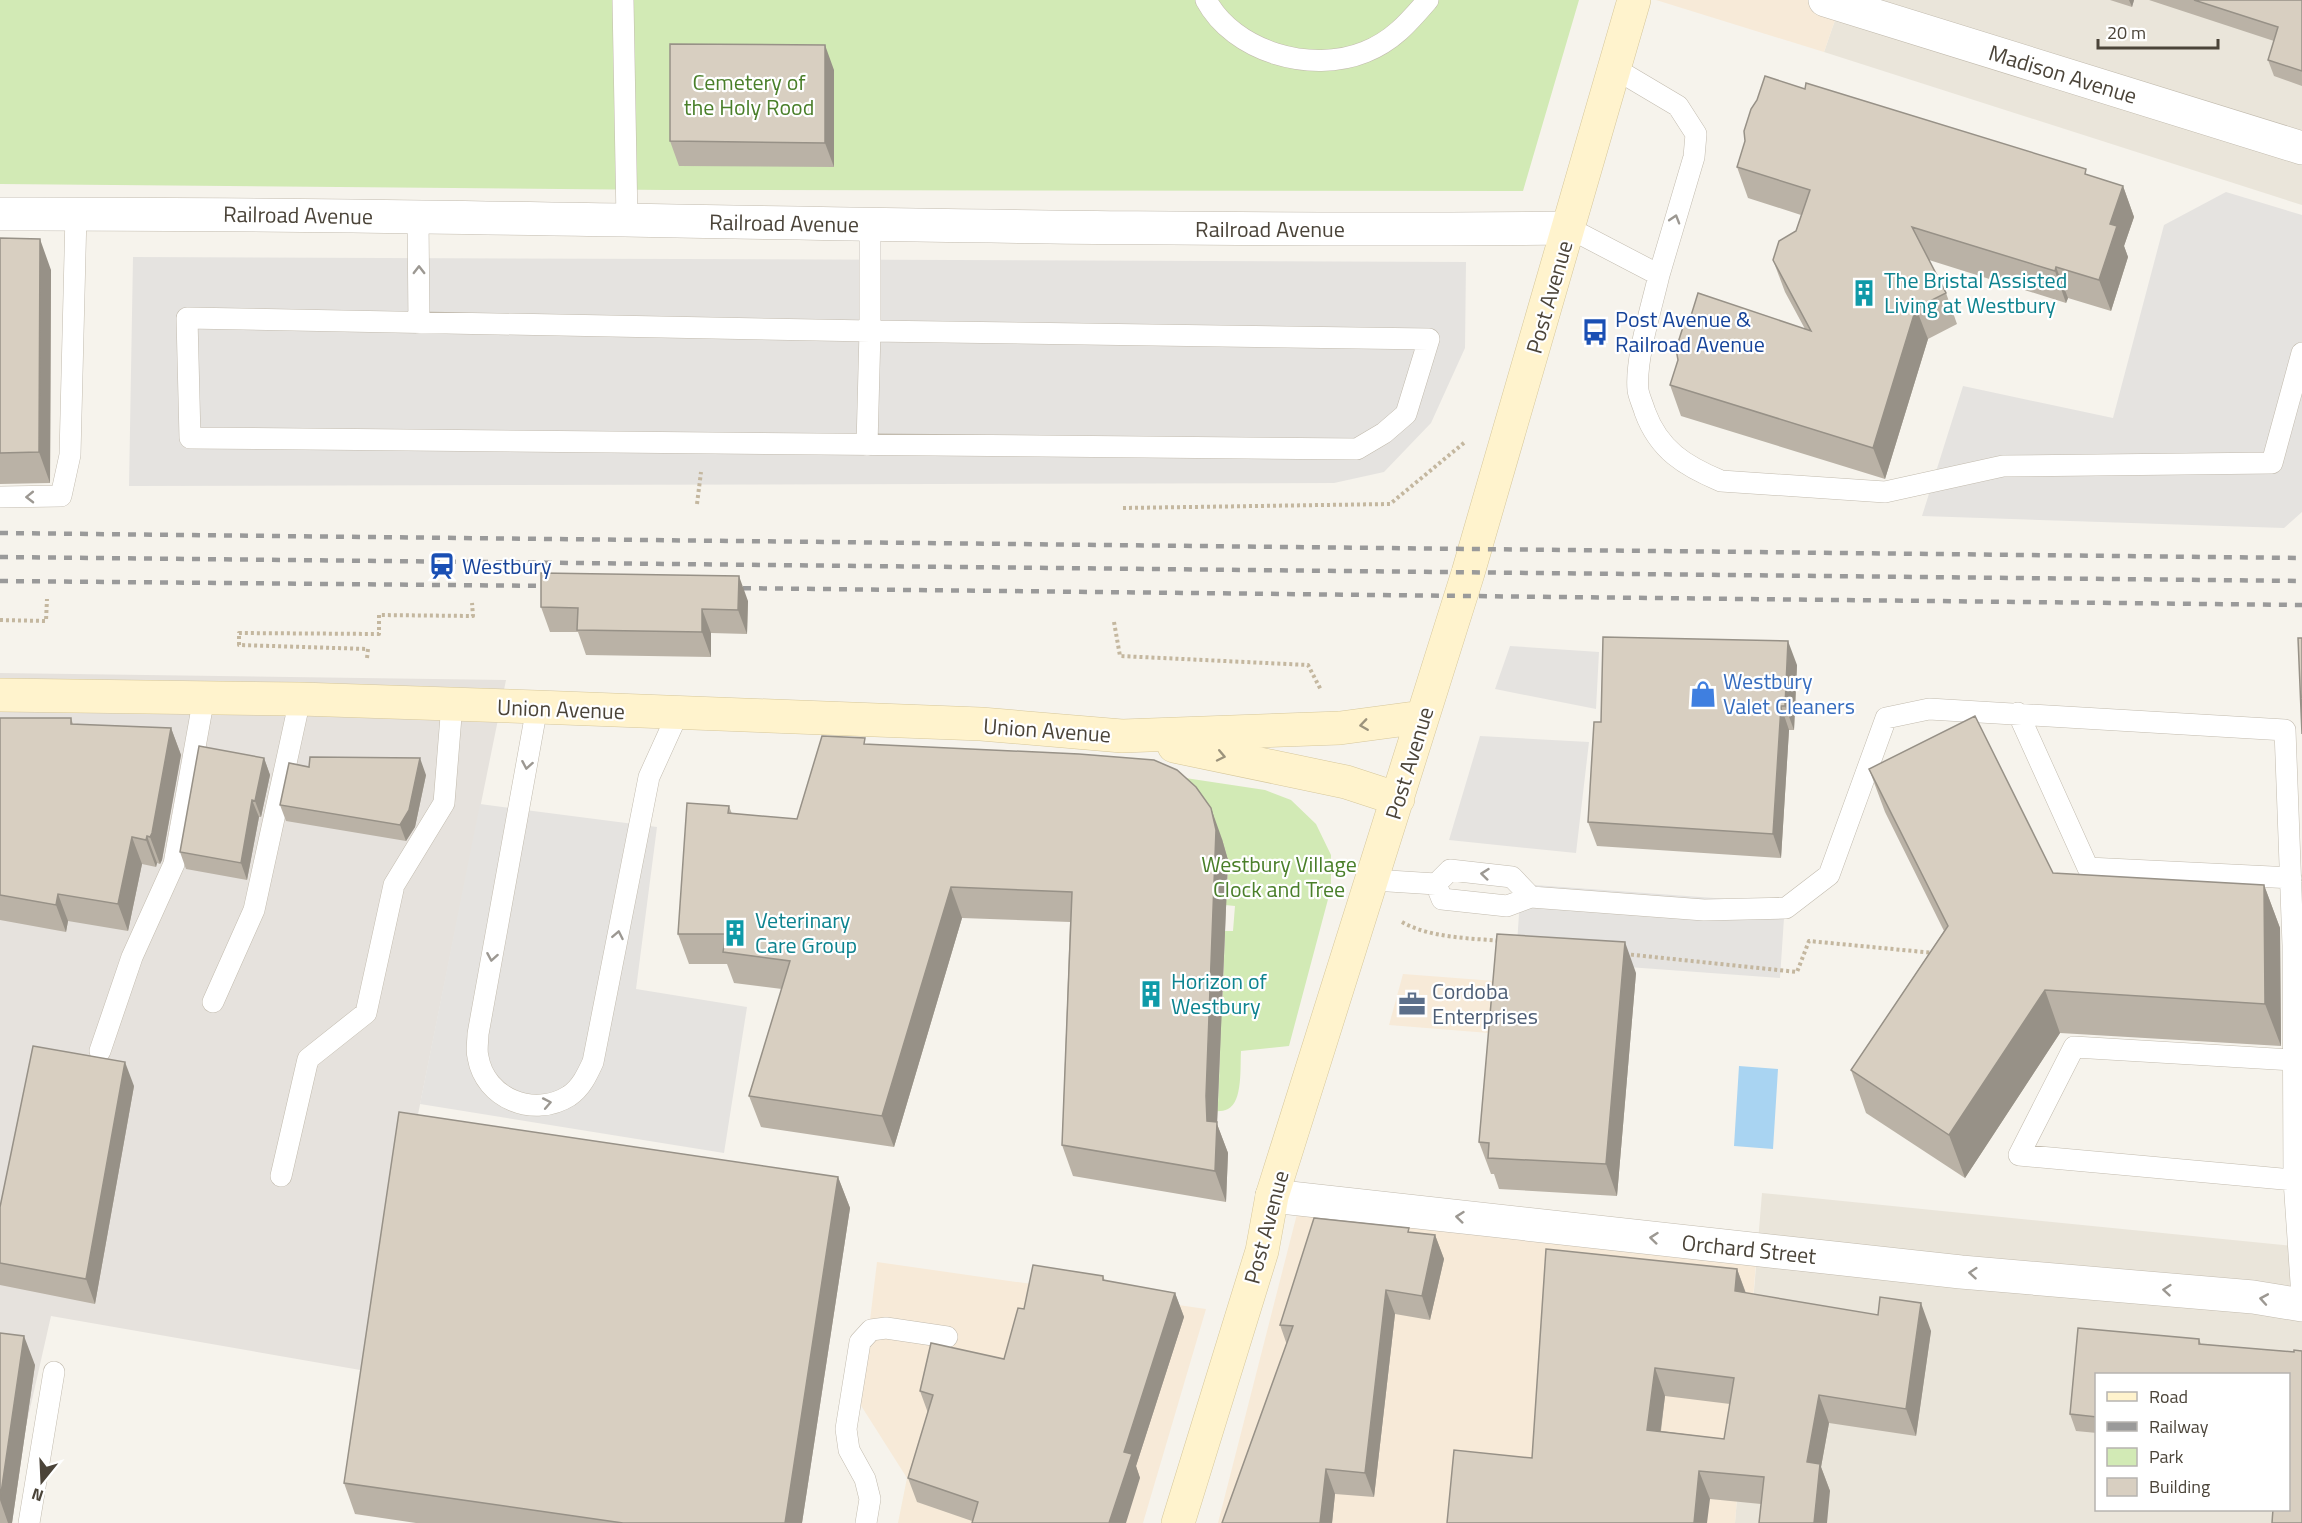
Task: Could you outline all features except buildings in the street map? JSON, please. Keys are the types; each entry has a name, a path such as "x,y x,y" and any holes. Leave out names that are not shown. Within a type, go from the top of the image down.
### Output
{"main road":[{"name":"Post Avenue","path":"1178,1523 1262,1251 1272,1196 1468,573 1634,0"},
{"name":"Union Avenue","path":"0,695 300,699 981,724 1122,736 1346,782 1398,799"},
{"name":"Union Avenue","path":"1122,736 1340,728 1422,717"}],"street":[{"name":"Madison Avenue","path":"1825,0 2302,148"},
{"name":"Railroad Avenue","path":"0,214 418,217 1156,230 1569,228"},
{"name":"Orchard Street","path":"1272,1196 1961,1272 2226,1295 2302,1305"}],"lane":[{"path":"623,0 627,221"},
{"path":"1206,0 1210,9 1241,39 1280,57 1322,62 1364,53 1401,32 1428,0"},
{"path":"1614,68 1678,106 1696,134 1694,157 1659,275 1639,366 1638,391 1649,422 1667,451 1697,471 1721,481 1885,492 2003,466 2272,463 2302,353"},
{"path":"0,497 61,496 70,455 76,213"},
{"path":"418,217 419,323"},
{"path":"867,445 870,225"},
{"path":"1569,228 1659,275"},
{"path":"187,318 419,323 870,331 1429,339 1406,414 1384,433 1357,449 190,438 187,318"},
{"path":"100,1051 132,957 174,864 204,697"},
{"path":"213,1002 254,910 300,699"},
{"path":"281,1176 308,1059 366,1014 394,885 444,803 452,704"},
{"path":"537,707 478,1034 477,1057 484,1075 496,1091 513,1101 531,1106 552,1104 570,1095 584,1080 592,1062 649,777 678,713"},
{"path":"1436,884 1442,899 1507,906 1530,897 1704,910 1786,908 1829,875 1886,718 1929,709 2285,730 2291,878 2294,1180 2302,1297"},
{"path":"2018,713 2088,868 2291,878"},
{"path":"1373,880 1436,884 1450,870 1512,877 1530,897"},
{"path":"2294,1060 2074,1047 2019,1155 2294,1180"},
{"path":"866,1523 870,1499 865,1479 849,1450 846,1429 860,1342 871,1329 886,1328 946,1336"},
{"path":"29,1523 54,1372"}],"path":[{"path":"1123,508 1390,504 1470,438"},
{"path":"0,620 46,621 47,598"},
{"path":"367,658 368,649 239,645 239,633 379,634 379,615 473,616 472,603"},
{"path":"1114,622 1120,656 1308,665 1321,690"},
{"path":"1402,922 1449,936 1507,942"},
{"path":"1623,954 1797,972 1809,941 1935,953"}],"shaded area":[{"path":"1656,0 1842,0 1824,52"},
{"path":"1842,0 2302,0 2302,205 1824,52"},
{"path":"2226,192 2302,215 2302,512 2284,528 1922,516 1963,386 2113,418 2164,225"},
{"path":"133,257 1466,262 1465,348 1431,423 1384,472 1334,483 129,486"},
{"path":"1510,646 1599,652 1596,709 1495,689"},
{"path":"0,673 506,680 366,1371 51,1316 5,1519 0,1518"},
{"path":"1480,736 1589,742 1576,853 1449,840"},
{"path":"480,804 657,827 636,989 747,1007 724,1153 420,1104"},
{"path":"1521,884 1785,903 1780,978 1516,959"},
{"path":"1403,974 1495,981 1489,1033 1389,1025"},
{"path":"1762,1193 2302,1247 2302,1523 1735,1523"},
{"path":"1297,1214 1756,1262 1735,1523 1218,1523"},
{"path":"877,1262 1206,1309 1143,1523 898,1523 907,1478 860,1404"}],"green space":[{"name":"Cemetery of the Holy Rood","path":"0,0 1579,0 1523,191 665,190 0,184"},
{"name":"Westbury Village Clock and Tree","path":"1139,771 1265,790 1291,800 1316,824 1331,855 1331,888 1289,1046 1241,1051 1238,1092 1233,1105 1224,1111 1210,1111 1218,1103 1220,1055 1213,1017 1222,1016 1225,931 1233,931 1235,906 1225,905 1228,876 1223,843 1216,830 1194,807"}],"water":[{"path":"1739,1066 1778,1069 1773,1149 1734,1146"}],"railway":[{"path":"0,533 2302,558"},
{"path":"0,557 2302,581"},
{"path":"0,581 556,586"},
{"path":"727,588 2302,605"}],"place":[{"name":"The Bristal Assisted Living at Westbury","path":"1864,293"},
{"name":"Post Avenue & Railroad Avenue","path":"1595,332"},
{"name":"Westbury","path":"442,566"},
{"name":"Westbury Valet Cleaners","path":"1703,694"},
{"name":"Veterinary Care Group","path":"735,933"},
{"name":"Horizon of Westbury","path":"1151,994"},
{"name":"Cordoba Enterprises","path":"1412,1004"}]}
